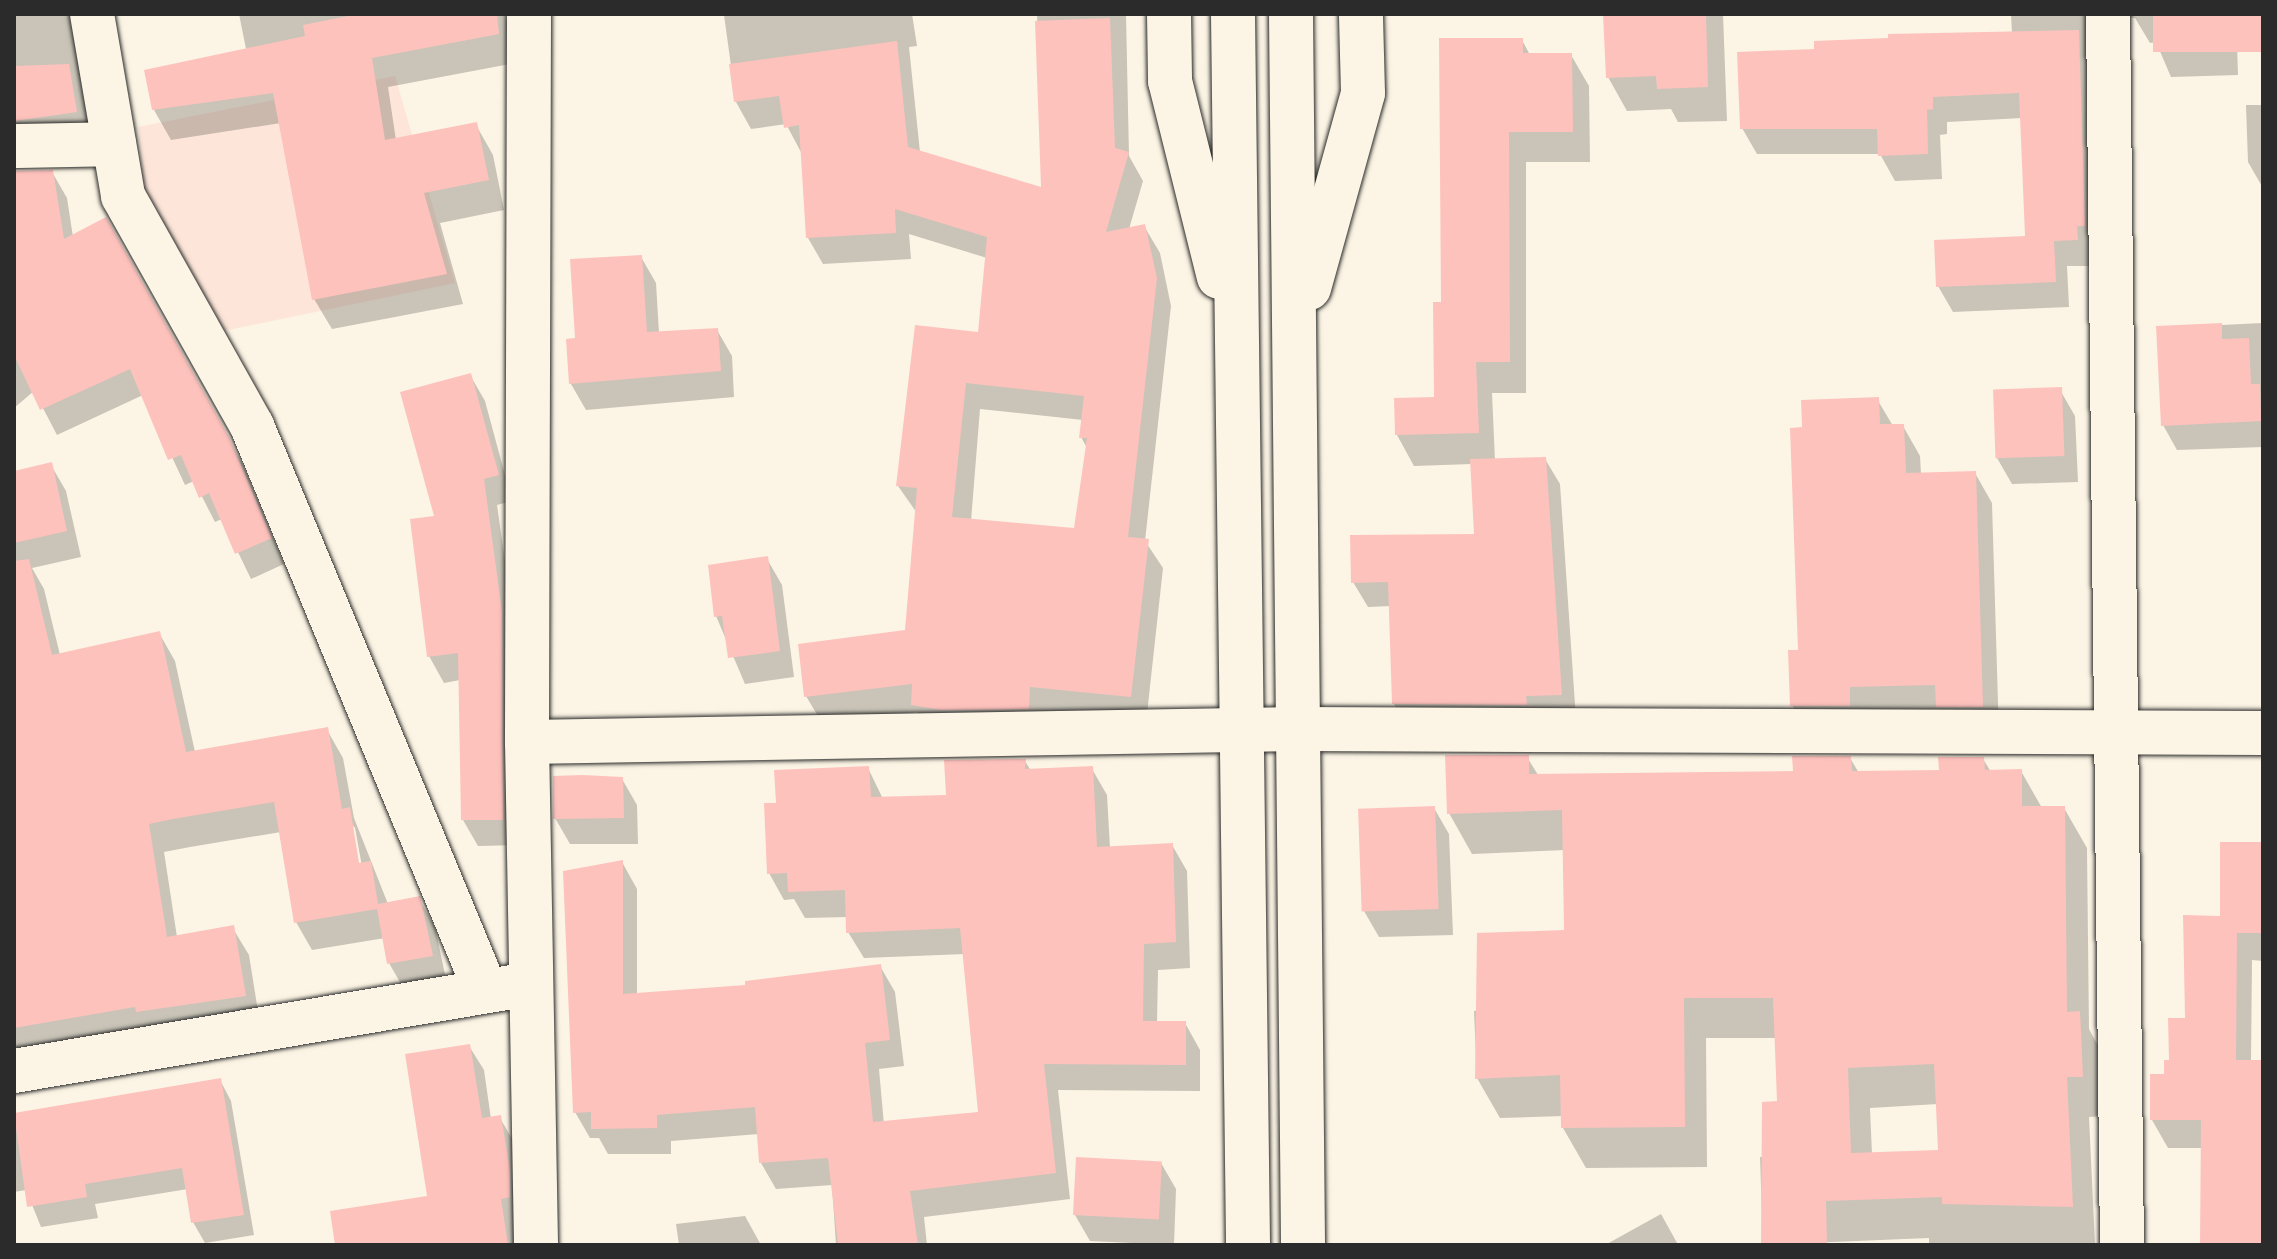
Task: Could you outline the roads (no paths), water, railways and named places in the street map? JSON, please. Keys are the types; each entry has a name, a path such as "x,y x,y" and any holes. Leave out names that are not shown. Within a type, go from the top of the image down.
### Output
{"street":[{"path":"92,14 123,196 252,426 485,989"},
{"path":"529,14 527,742 536,1245"},
{"path":"1169,14 1170,81 1238,350"},
{"path":"1233,14 1248,1245"},
{"path":"1291,14 1303,1245"},
{"path":"1295,338 1363,93 1361,14"},
{"path":"2108,14 2122,1245"},
{"path":"14,146 114,144"},
{"path":"527,742 1244,729 2117,736 2263,733"},
{"path":"14,1071 485,989 531,985"}]}
